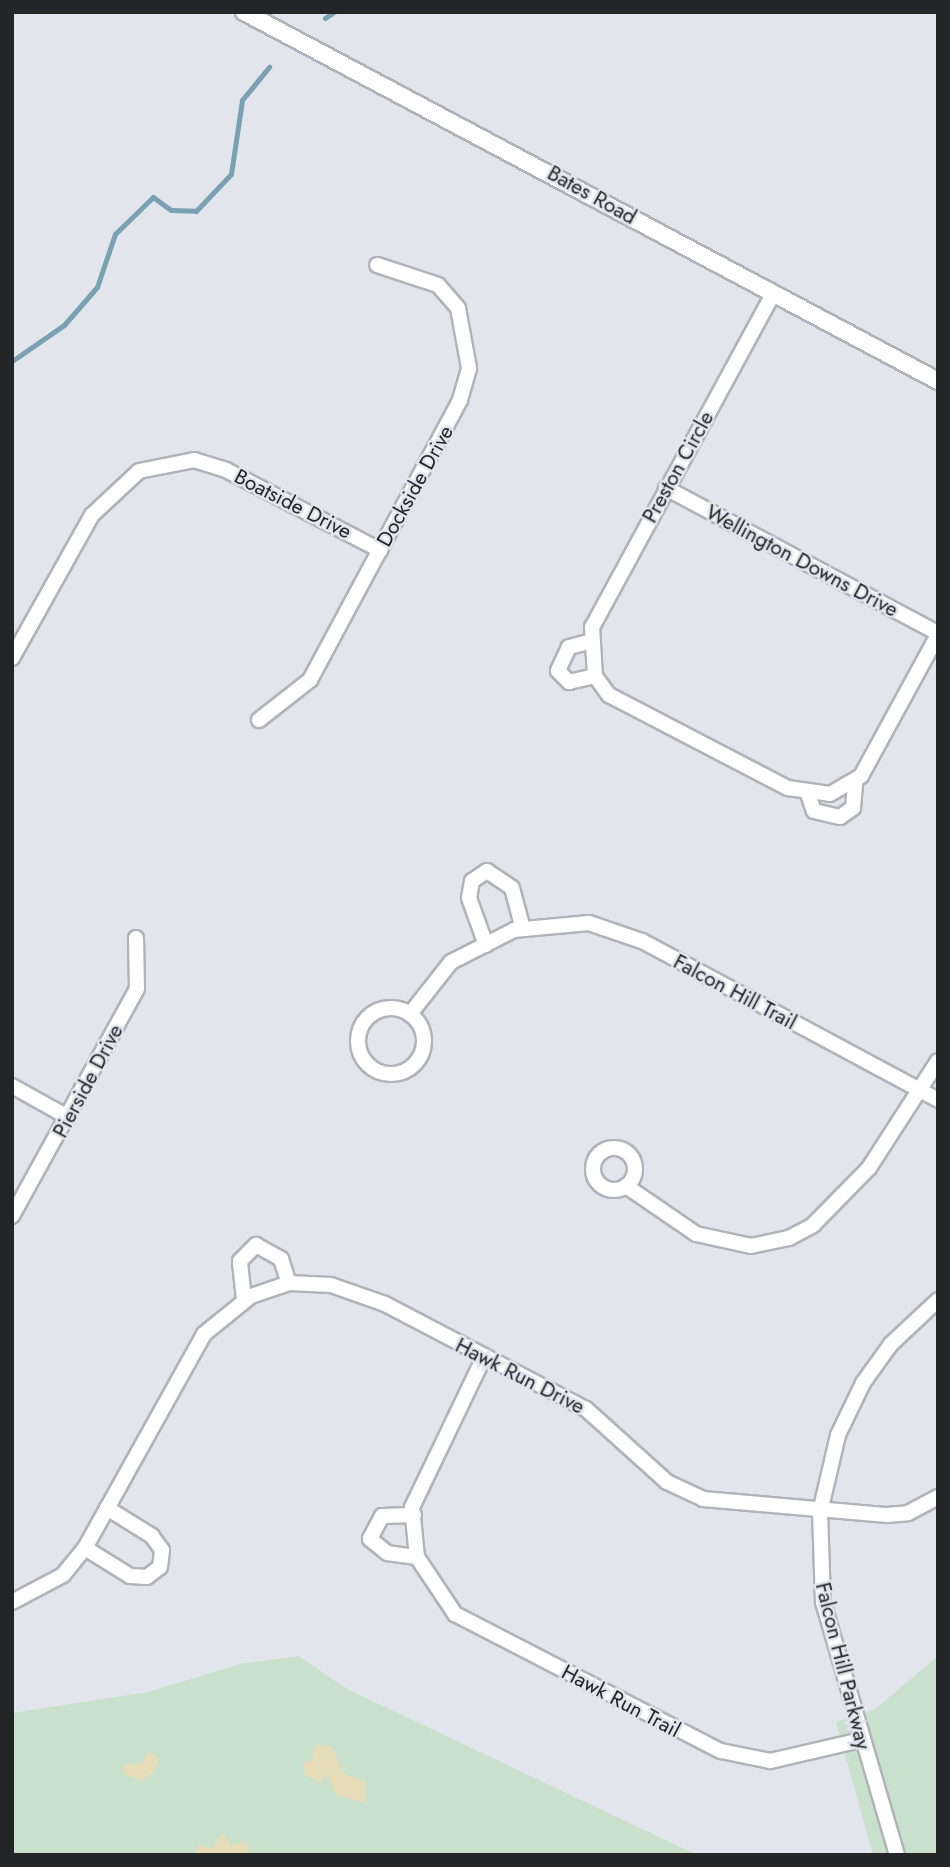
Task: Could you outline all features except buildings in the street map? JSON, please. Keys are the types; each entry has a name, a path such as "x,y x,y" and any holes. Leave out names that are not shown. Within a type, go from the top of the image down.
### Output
{"street":[{"name":"Bates Road","path":"248,13 938,381"},
{"name":"Dockside Drive","path":"259,720 310,680 452,420 469,368 466,338 449,295 438,285 377,265"},
{"name":"Preston Circle","path":"595,676 569,682 558,671 569,647 588,642 666,488 773,294"},
{"name":"Boatside Drive","path":"12,658 92,515 139,471 194,460 226,470 380,550"},
{"name":"Wellington Downs Drive","path":"666,488 938,634"},
{"path":"808,794 814,811 840,817 853,808 855,783 938,634"},
{"path":"588,642 595,676 610,695 808,794 855,783"},
{"path":"486,945 470,898 472,881 487,871 512,888 523,929"},
{"name":"Falcon Hill Trail","path":"410,1014 451,962 523,929 589,923 642,941 938,1100"},
{"name":"Pierside Drive","path":"12,1216 137,989 135,938"},
{"path":"385,1007 410,1014 424,1038 419,1059 402,1072 371,1068 357,1039 366,1018 385,1007"},
{"path":"626,1186 696,1234 751,1246 776,1242 813,1225 869,1168 938,1061"},
{"path":"12,1086 68,1117"},
{"path":"244,1300 240,1261 256,1245 281,1259 289,1283"},
{"name":"Hawk Run Drive","path":"12,1602 63,1575 85,1548 204,1334 244,1300 289,1283 331,1286 385,1304 586,1409 667,1482 702,1499 820,1512 908,1513 938,1497"},
{"name":"Falcon Hill Parkway","path":"897,1855 861,1740 823,1602 820,1512 838,1436 863,1382 891,1344 938,1300"},
{"name":"Hawk Run Trail","path":"484,1357 414,1515 417,1557 455,1614 721,1751 770,1761 861,1740"},
{"path":"85,1548 130,1576 147,1577 160,1567 162,1550 152,1536 107,1508"},
{"path":"414,1515 382,1516 370,1539 387,1553 417,1557"}],"green space":[{"path":"299,1656 347,1689 697,1855 12,1855 12,1713 148,1692 240,1664"},
{"path":"938,1656 938,1855 873,1855 836,1722 875,1709"}],"sand":[{"path":"315,1745 331,1746 344,1774 366,1781 365,1803 336,1795 327,1774 320,1782 305,1775 303,1763 312,1760"},
{"path":"148,1752 159,1759 154,1772 140,1781 123,1773 125,1764 141,1764"},
{"path":"222,1833 231,1845 246,1842 250,1855 196,1855 198,1845 212,1849"}],"waterway":[{"path":"325,18 334,12"},
{"path":"12,361 64,325 97,287 115,234 153,197 171,210 196,211 231,174 242,100 269,67"}]}
